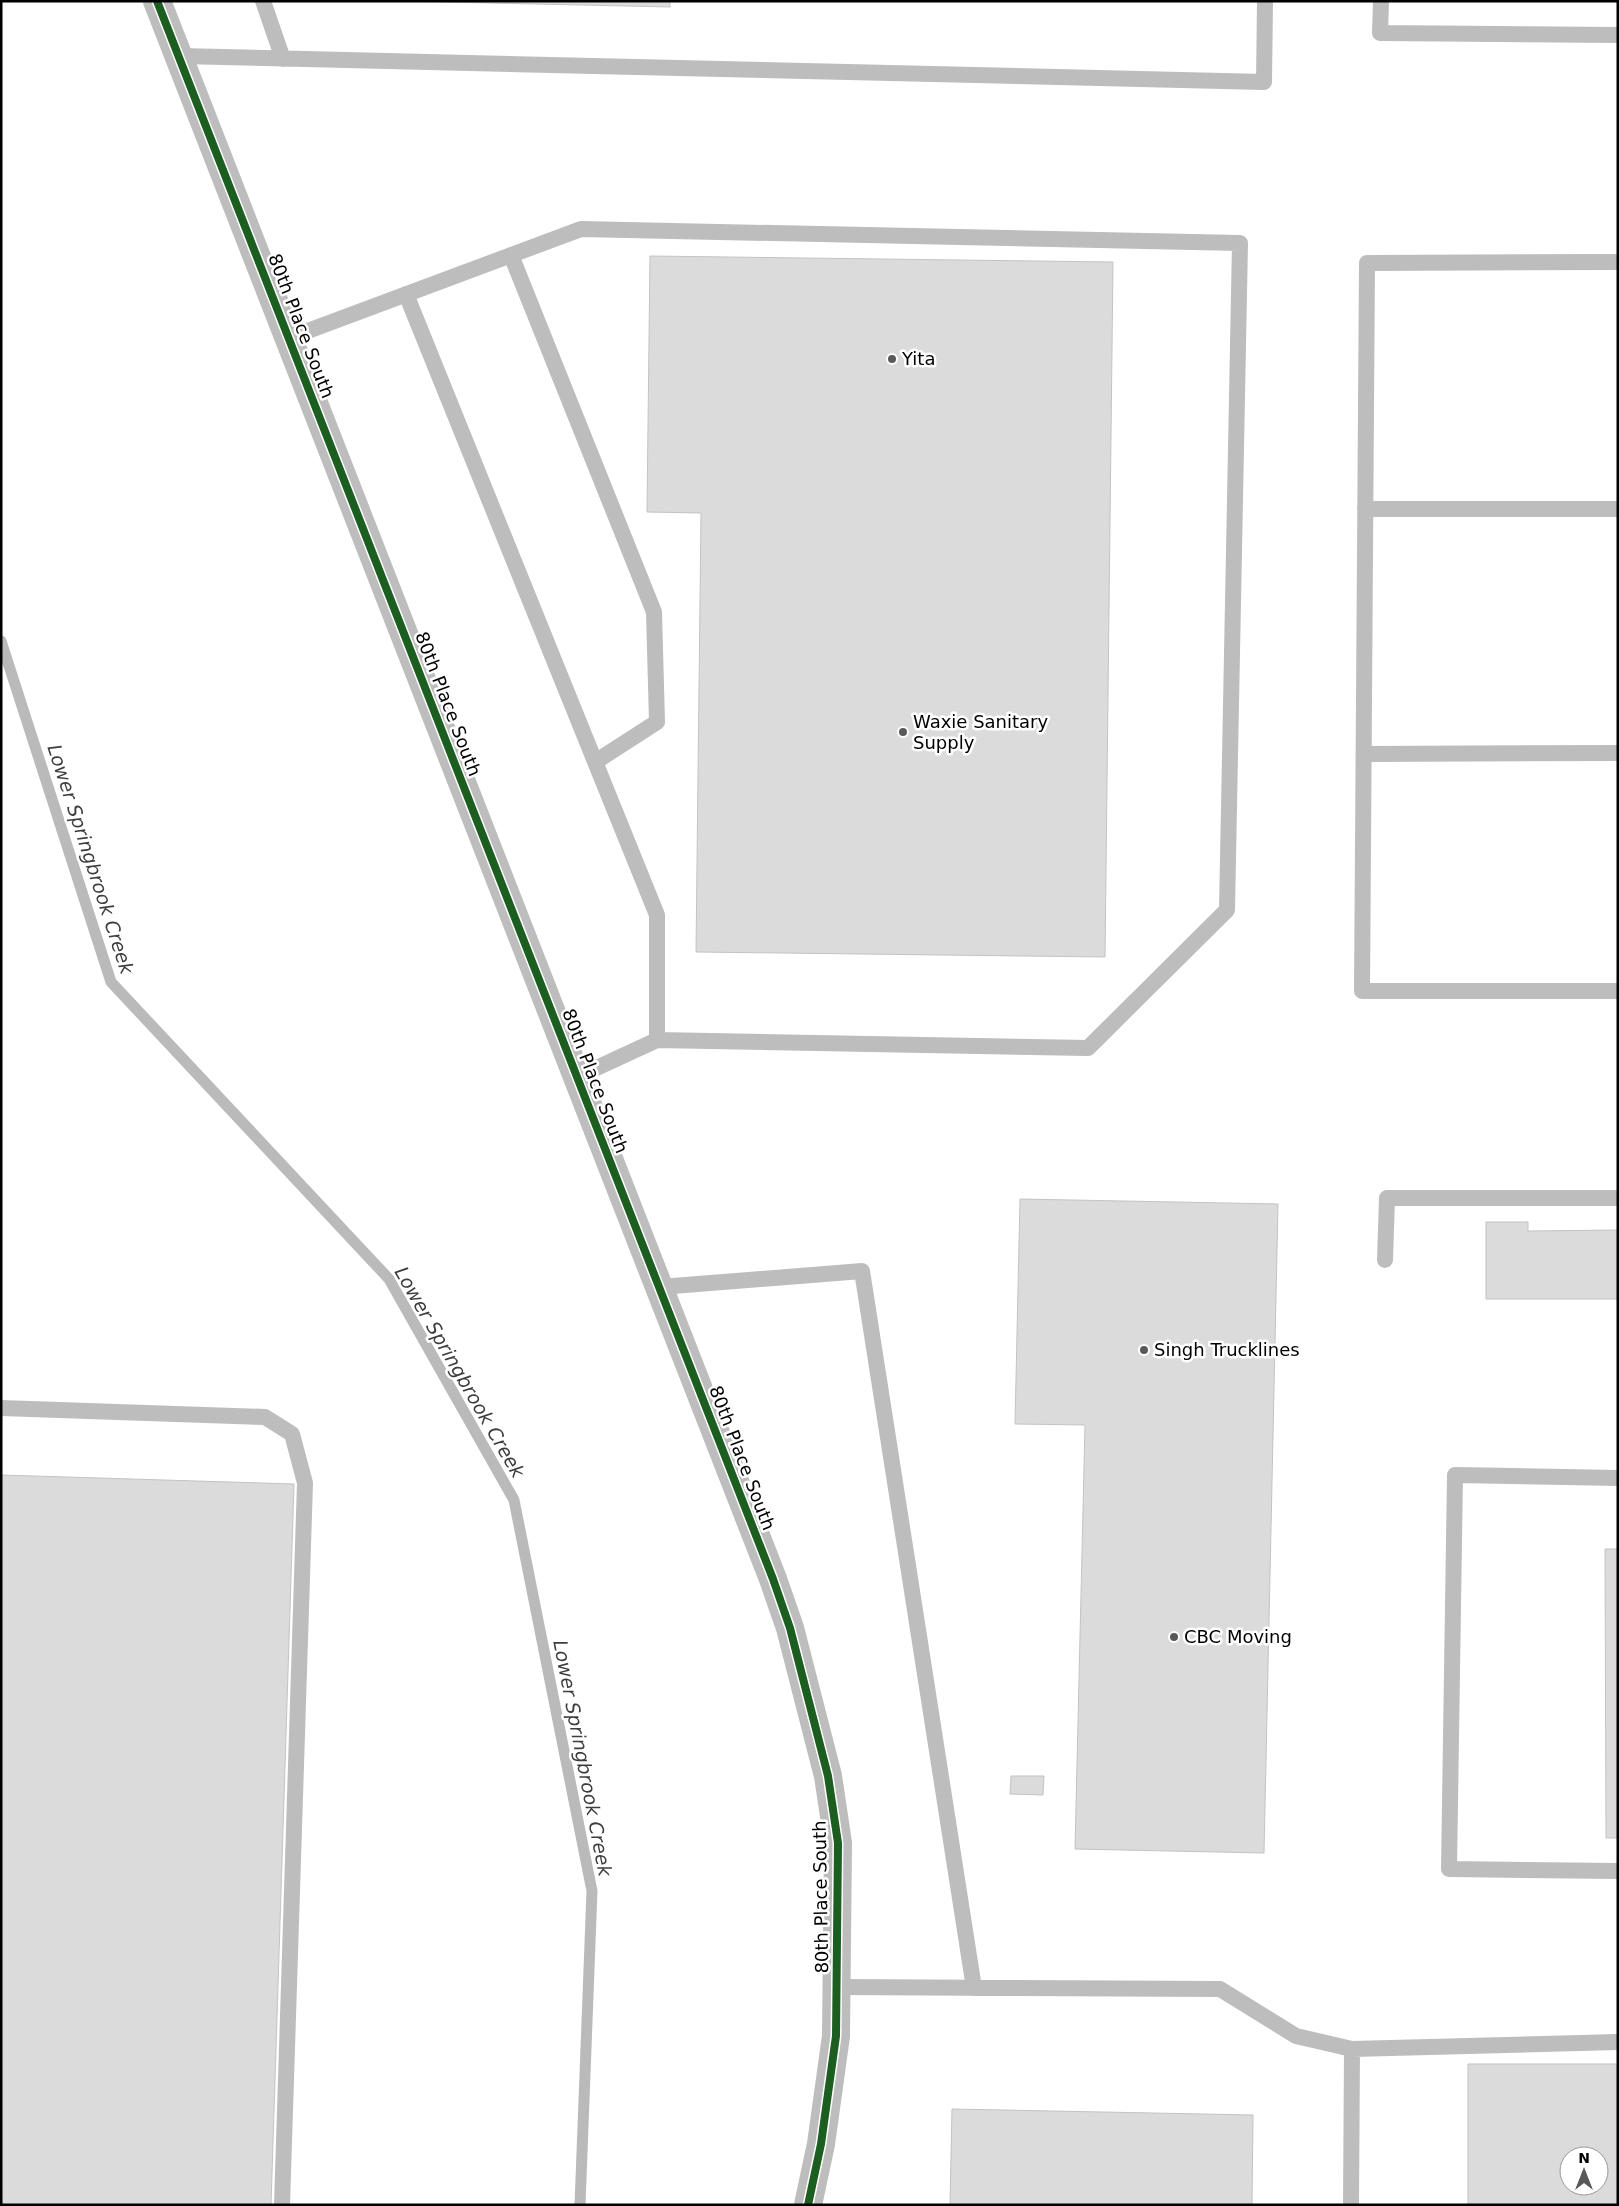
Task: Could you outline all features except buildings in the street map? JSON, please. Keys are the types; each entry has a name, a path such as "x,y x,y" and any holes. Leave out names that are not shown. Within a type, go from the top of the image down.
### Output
{"street":[{"name":"80th Place South","path":"157,1 660,1287 773,1579 790,1628 828,1776 838,1843 836,2036 821,2144 808,2205"}],"lane":[{"path":"263,1 283,59"},
{"path":"179,56 1264,82 1265,1"},
{"path":"1380,1 1380,34 1618,35"},
{"path":"289,338 581,229 1240,243 1226,910 1088,1048 657,1040 577,1076"},
{"path":"511,255 654,612 657,722 595,762"},
{"path":"1618,262 1367,263 1362,991 1618,990"},
{"path":"406,294 657,915 657,1040"},
{"path":"1365,509 1618,509"},
{"path":"1364,754 1618,753"},
{"path":"1384,1260 1387,1198 1618,1198"},
{"path":"660,1287 862,1272 974,1988"},
{"path":"1,1408 265,1417 292,1434 305,1483 282,2205"},
{"path":"1618,1478 1455,1475 1449,1869 1618,1871"},
{"path":"838,1987 1220,1989 1296,2036 1352,2049 1618,2042"},
{"path":"1351,2205 1352,2049"}],"waterway":[{"name":"Lower Springbrook Creek","path":"1,641 111,982 389,1279 514,1500 592,1891 580,2205"}],"cycle path":[{"path":"157,1 773,1579 790,1628 828,1776 838,1843 836,2036 821,2144 808,2205"}],"place":[{"name":"Yita","path":"892,359"},
{"name":"Waxie Sanitary Supply","path":"903,732"},
{"name":"Singh Trucklines","path":"1144,1350"},
{"name":"CBC Moving","path":"1174,1637"}]}
